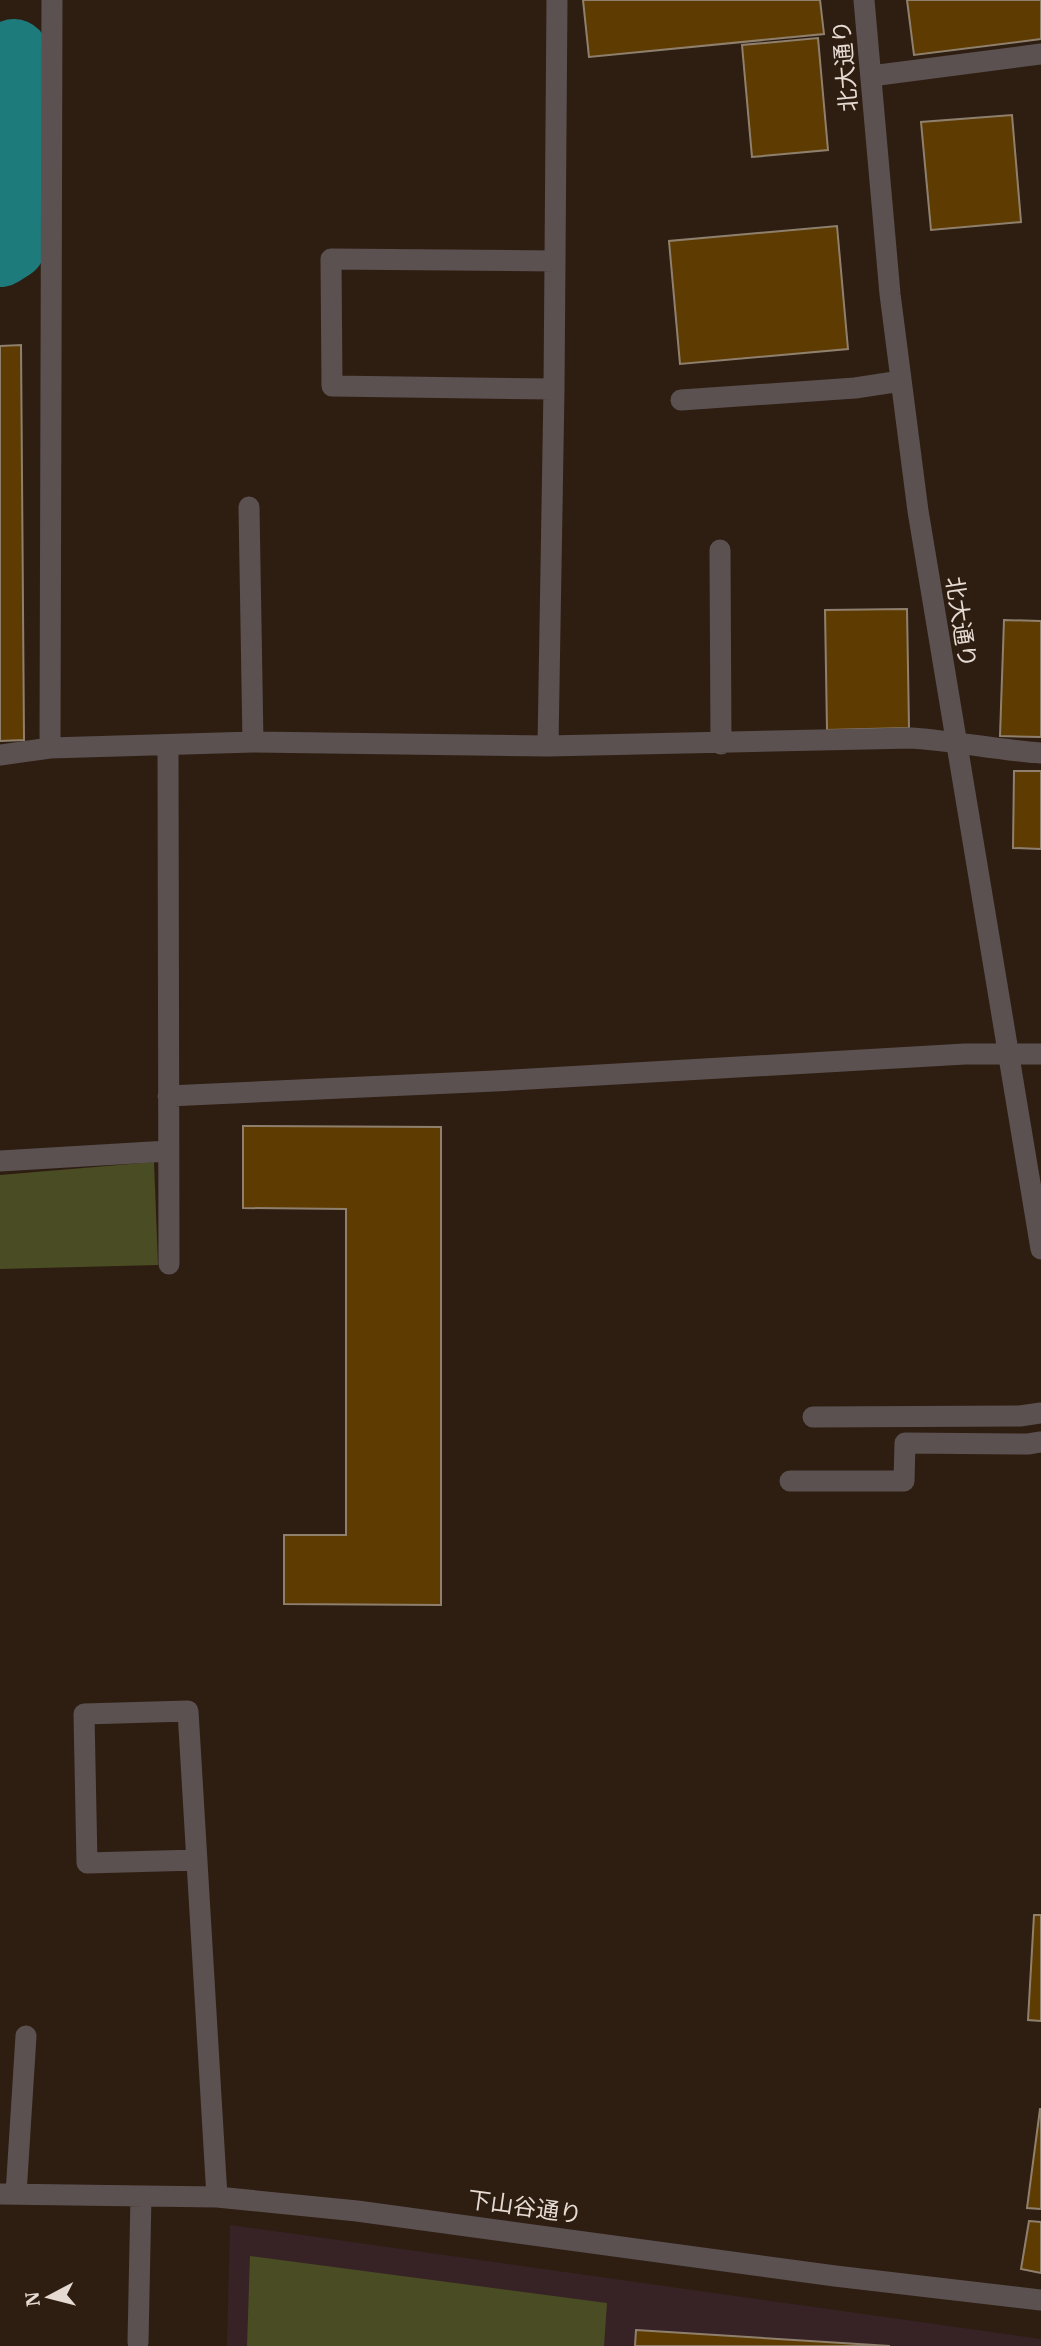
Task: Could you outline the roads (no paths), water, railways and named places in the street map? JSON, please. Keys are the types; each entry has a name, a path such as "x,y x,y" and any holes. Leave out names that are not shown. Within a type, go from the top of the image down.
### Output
{"street":[{"path":"50,748 52,0"},
{"path":"548,746 558,0"},
{"name":"北大通り","path":"864,0 890,294 918,511 1041,1249"},
{"path":"871,76 1041,54"},
{"path":"554,390 332,386 331,259 555,261"},
{"path":"681,400 855,388 901,381"},
{"path":"249,507 253,742"},
{"path":"720,550 721,744"},
{"path":"0,755 50,748 253,742 548,746 912,738 1041,753"},
{"path":"167,746 169,1264"},
{"path":"168,1097 965,1054 1041,1054"},
{"path":"0,1161 168,1151"},
{"path":"813,1417 1020,1416 1041,1413"},
{"path":"790,1481 904,1481 905,1443 1041,1442"},
{"path":"197,1860 87,1863 84,1714 188,1711 197,1860 217,2197"},
{"path":"8,2194 26,2036"},
{"name":"下山谷通り","path":"8,2194 217,2197 357,2211 835,2276 1041,2300"},
{"path":"138,2343 141,2196"}],"waterway":[{"path":"0,252 11,245 14,54"}]}
